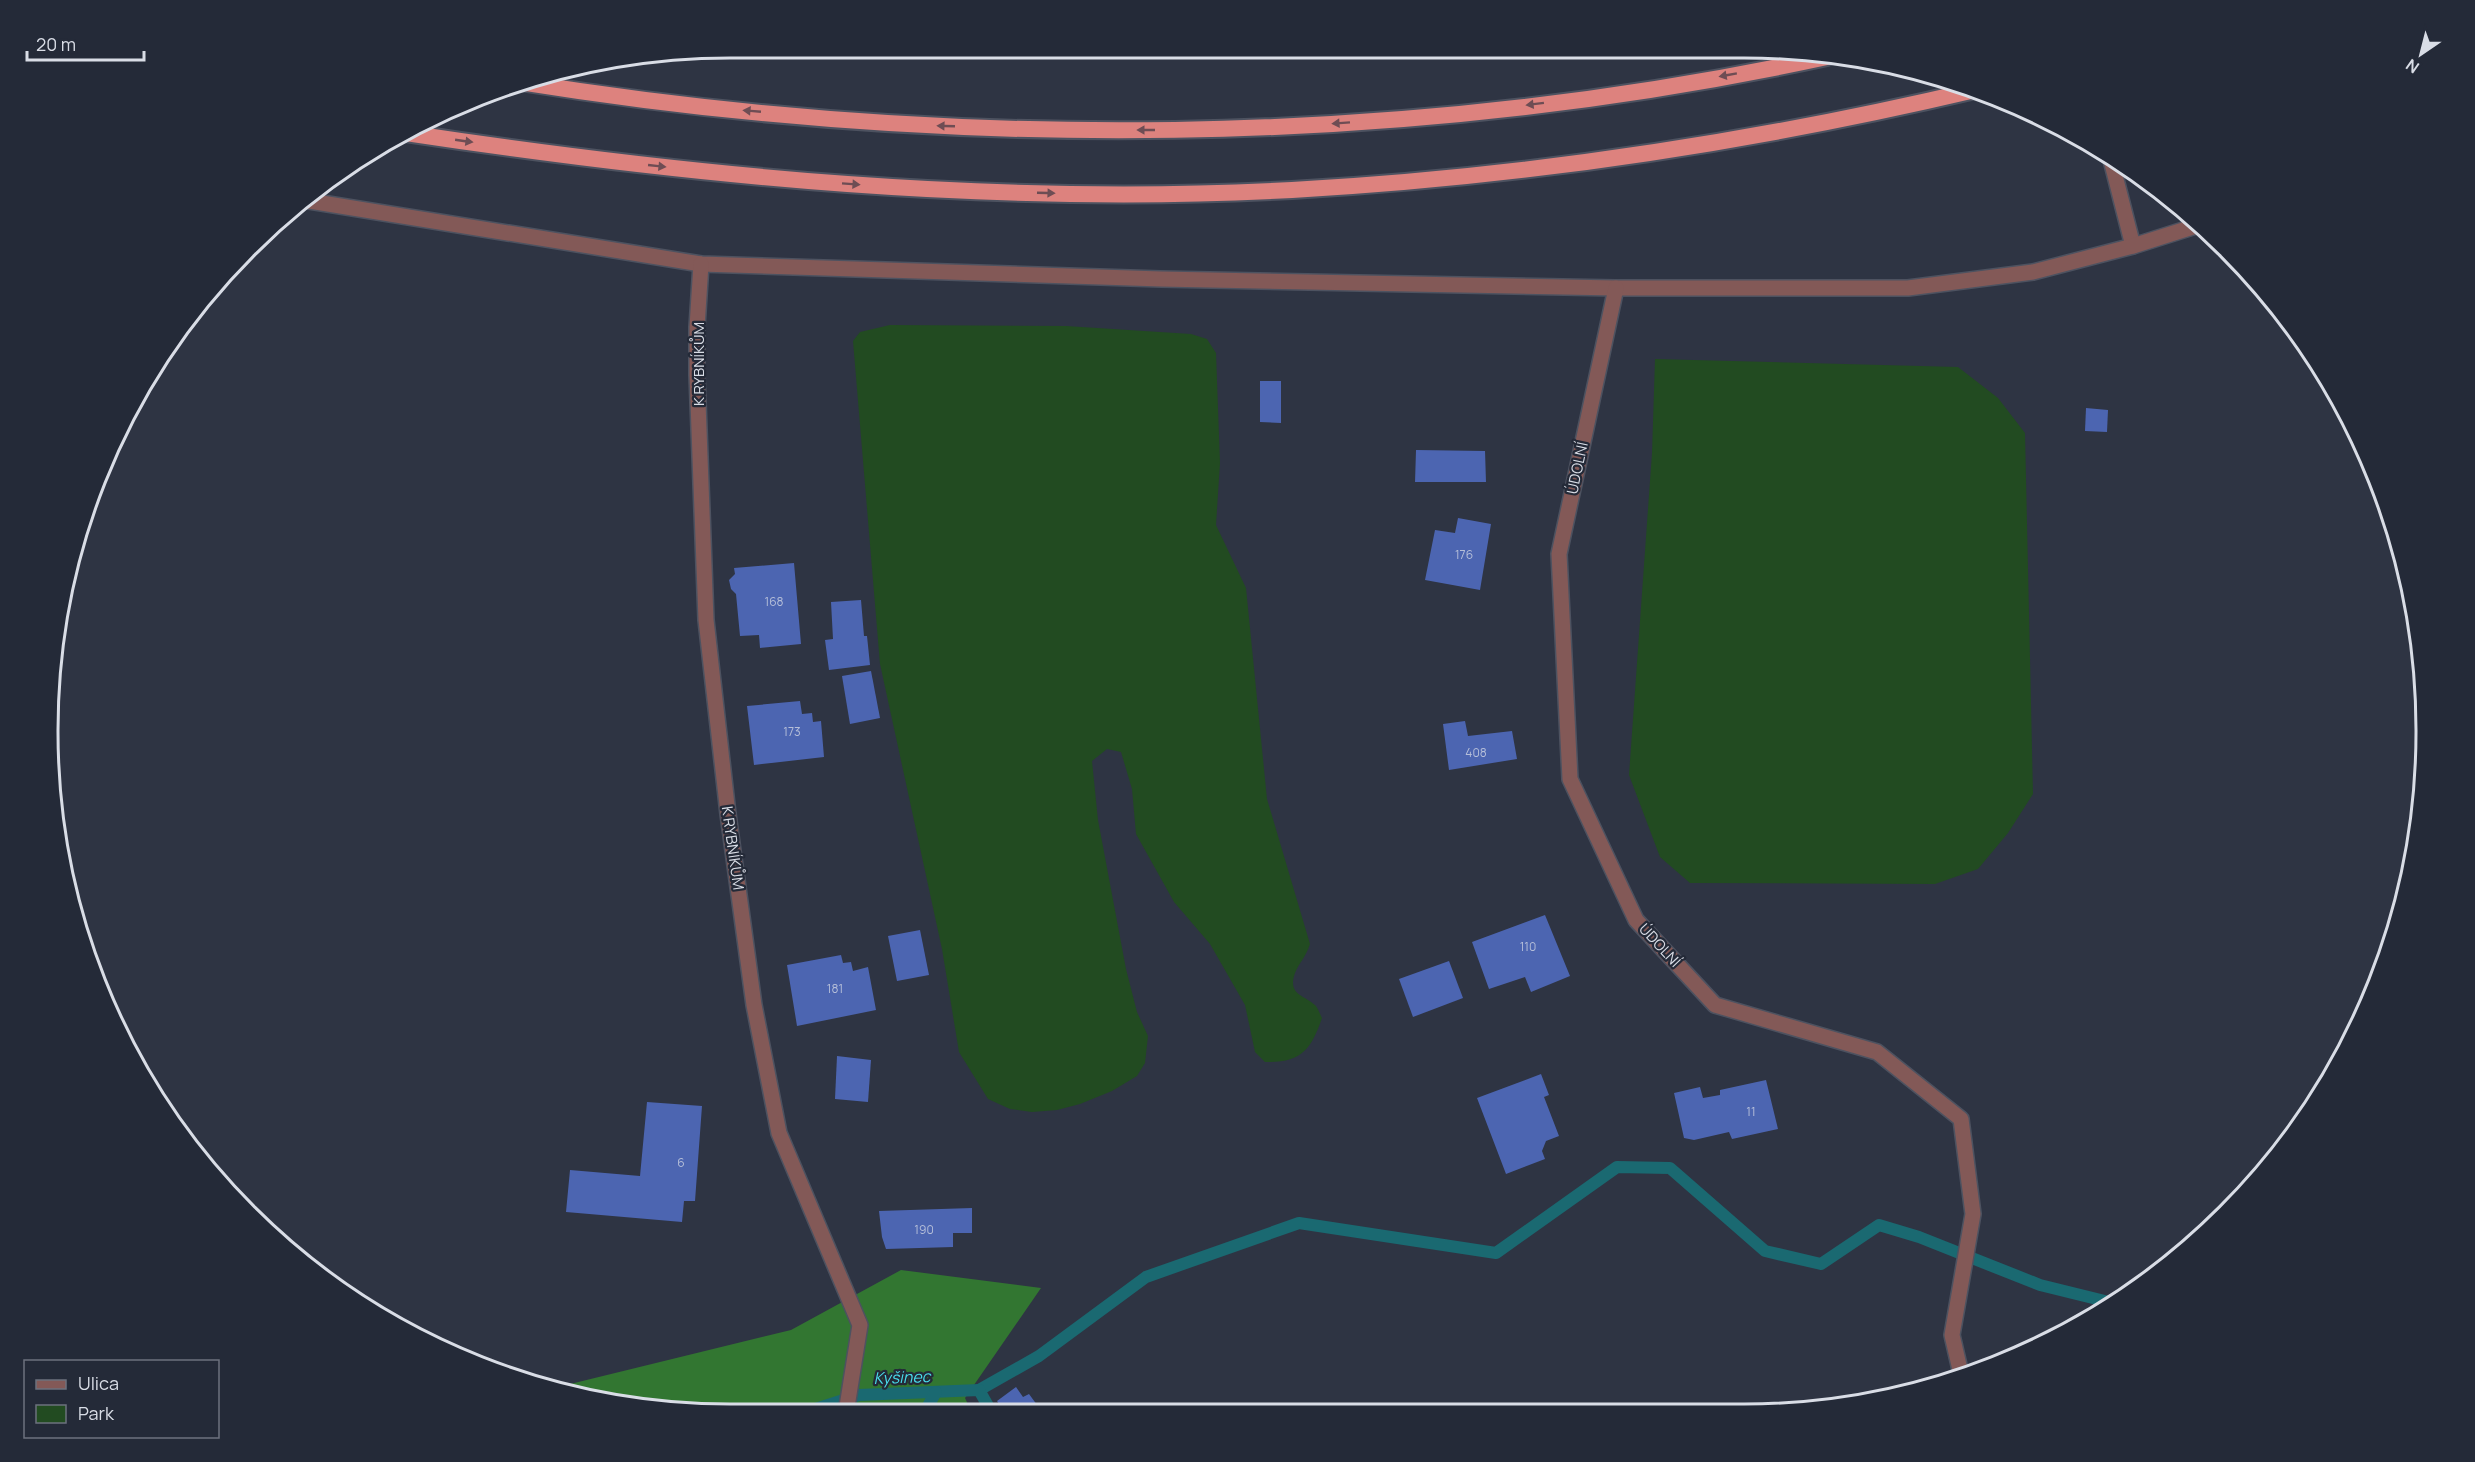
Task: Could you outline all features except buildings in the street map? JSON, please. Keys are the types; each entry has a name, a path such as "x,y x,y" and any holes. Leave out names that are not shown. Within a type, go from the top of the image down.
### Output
{"highway":[{"path":"543,85 689,105 938,126 1071,130 1194,130 1310,125 1495,109 1686,83 1803,61"},
{"path":"421,135 574,157 829,182 970,191 1087,194 1202,193 1385,184 1550,168 1730,141 1959,94"}],"street":[{"path":"2113,169 2133,246"},
{"path":"316,202 701,264 1161,279 1616,288 1908,288 2033,272 2133,246 2190,228"},
{"name":"K RYBNÍKŮM","path":"701,264 697,375 706,620 728,814 749,971 779,1133 860,1325 848,1404"},
{"name":"ÚDOLNÍ","path":"1616,288 1559,554 1569,779 1636,920 1715,1005 1877,1052 1961,1119 1973,1214 1952,1335 1960,1368"}],"green space":[{"path":"890,325 1066,326 1191,334 1207,339 1216,353 1220,463 1216,525 1246,588 1267,799 1310,944 1295,973 1293,986 1298,993 1315,1005 1322,1018 1314,1039 1296,1057 1277,1062 1265,1062 1255,1052 1245,1005 1210,944 1174,902 1136,834 1132,789 1121,752 1107,749 1092,761 1098,820 1126,969 1137,1012 1148,1036 1145,1063 1137,1076 1112,1091 1080,1104 1057,1110 1032,1112 1010,1109 988,1099 959,1052 942,949 880,664 853,341 860,332"},
{"path":"1655,359 1958,367 1998,398 2025,433 2033,794 2008,833 1978,869 1935,884 1690,883 1660,857 1629,775 1652,453"},
{"path":"901,1270 1041,1288 965,1398 968,1404 687,1402 643,1398 570,1384 791,1330"}],"waterway":[{"path":"979,1390 1039,1356 1146,1277 1299,1223 1496,1253 1617,1167 1670,1168 1765,1251 1821,1264 1879,1225 1919,1237 2040,1285 2101,1300"},
{"name":"Kyšinec","path":"831,1404 859,1395 979,1390 987,1404"},
{"path":"929,1404 936,1392"}]}
